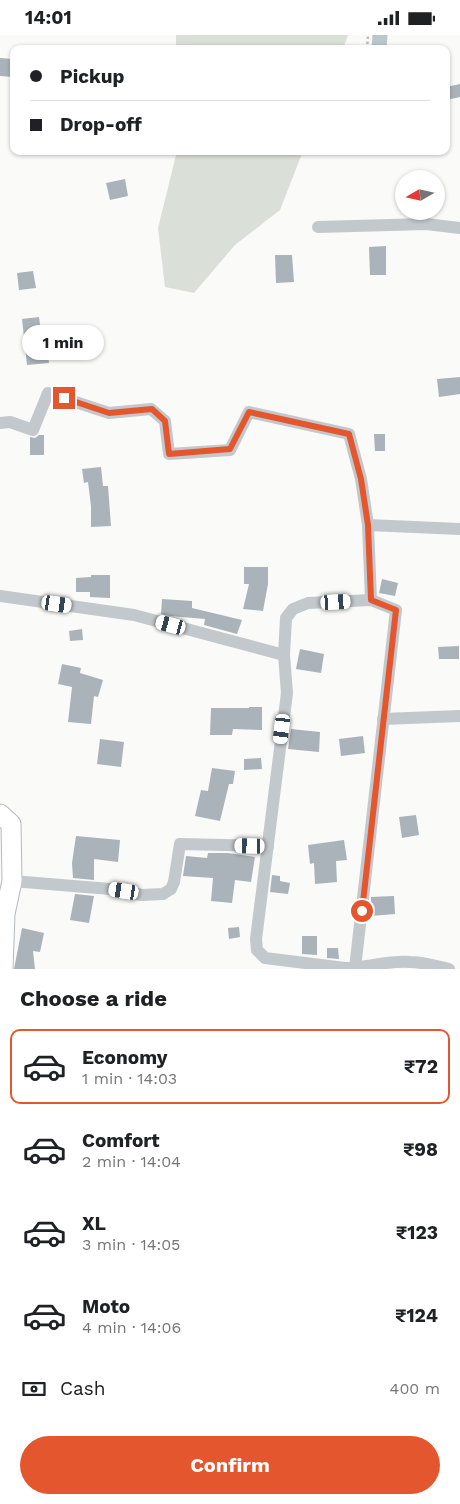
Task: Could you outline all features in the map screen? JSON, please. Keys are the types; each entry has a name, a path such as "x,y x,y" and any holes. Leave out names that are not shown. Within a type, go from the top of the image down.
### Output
{"street":[{"path":"318,227 426,224 460,229"},
{"path":"0,423 10,422 33,430 48,393 109,413 152,409 165,421 169,454 230,449 249,412 349,434 361,479 368,525 371,600"},
{"path":"368,525 460,529"},
{"path":"0,596 134,615 284,655"},
{"path":"355,968 396,610 371,600 308,603 293,609 286,618 284,655 287,693 256,939 257,950 265,958 355,968 392,962 411,962 449,969"},
{"path":"383,719 460,715"},
{"path":"0,814 11,824 12,881 3,913 3,969"},
{"path":"12,881 110,889 142,895 163,895 171,889 180,844 268,846"}],"shaded area":[{"path":"176,35 348,35 344,45 176,45"},
{"path":"176,155 301,155 280,210 235,245 194,293 165,287 158,228"}],"building":[{"path":"0,58 10,59 10,77 0,76"},
{"path":"460,84 460,97 450,99 450,86"},
{"path":"125,179 128,196 110,200 106,183"},
{"path":"386,246 386,275 370,275 369,247"},
{"path":"275,255 292,255 294,282 276,283"},
{"path":"33,271 36,288 19,290 17,273"},
{"path":"39,317 42,340 46,339 49,363 27,365 22,319"},
{"path":"460,377 460,394 439,397 437,379"},
{"path":"374,434 385,434 385,451 375,451"},
{"path":"39,435 44,435 44,455 30,455 30,437 35,438"},
{"path":"101,467 103,486 108,486 111,526 91,527 88,482 84,483 82,469"},
{"path":"244,567 268,567 268,584 263,611 243,609 249,584 244,584"},
{"path":"91,575 110,575 110,598 90,597 90,592 76,592 76,578 91,577"},
{"path":"382,579 398,583 395,596 379,593"},
{"path":"162,599 192,601 192,608 242,620 237,634 204,625 205,619 161,614"},
{"path":"82,629 83,640 70,641 69,631"},
{"path":"459,646 459,659 439,659 438,647"},
{"path":"300,649 324,654 321,673 296,669"},
{"path":"62,664 81,668 80,673 103,680 98,697 94,696 91,724 68,722 72,687 58,684"},
{"path":"262,707 262,730 233,729 232,735 210,735 211,708"},
{"path":"291,729 320,732 319,752 288,749"},
{"path":"363,736 365,753 341,756 339,739"},
{"path":"100,739 124,742 121,767 97,764"},
{"path":"261,758 262,769 244,770 244,759"},
{"path":"212,768 235,771 233,784 229,784 220,821 195,816 201,790 208,791"},
{"path":"416,815 419,835 402,838 399,817"},
{"path":"76,836 120,840 118,862 94,859 94,880 73,878 72,863"},
{"path":"344,840 347,860 336,861 337,882 315,884 314,863 310,864 308,845"},
{"path":"208,853 228,853 255,857 251,882 235,880 232,903 211,901 213,878 183,876 186,856 207,858"},
{"path":"272,875 280,876 280,881 290,883 288,894 270,892"},
{"path":"75,894 94,896 89,923 70,920"},
{"path":"394,896 395,914 371,916 371,897"},
{"path":"239,927 240,937 229,939 228,928"},
{"path":"22,928 44,933 40,952 33,951 35,969 14,969"},
{"path":"302,936 317,936 317,955 302,954"},
{"path":"327,948 338,948 339,959 327,958"}],"waterway":[{"path":"379,45 380,35"}],"route":[{"path":"64,398 109,413 152,409 165,421 169,454 230,449 249,412 349,434 361,479 368,525 371,600 396,610 362,911"}]}
